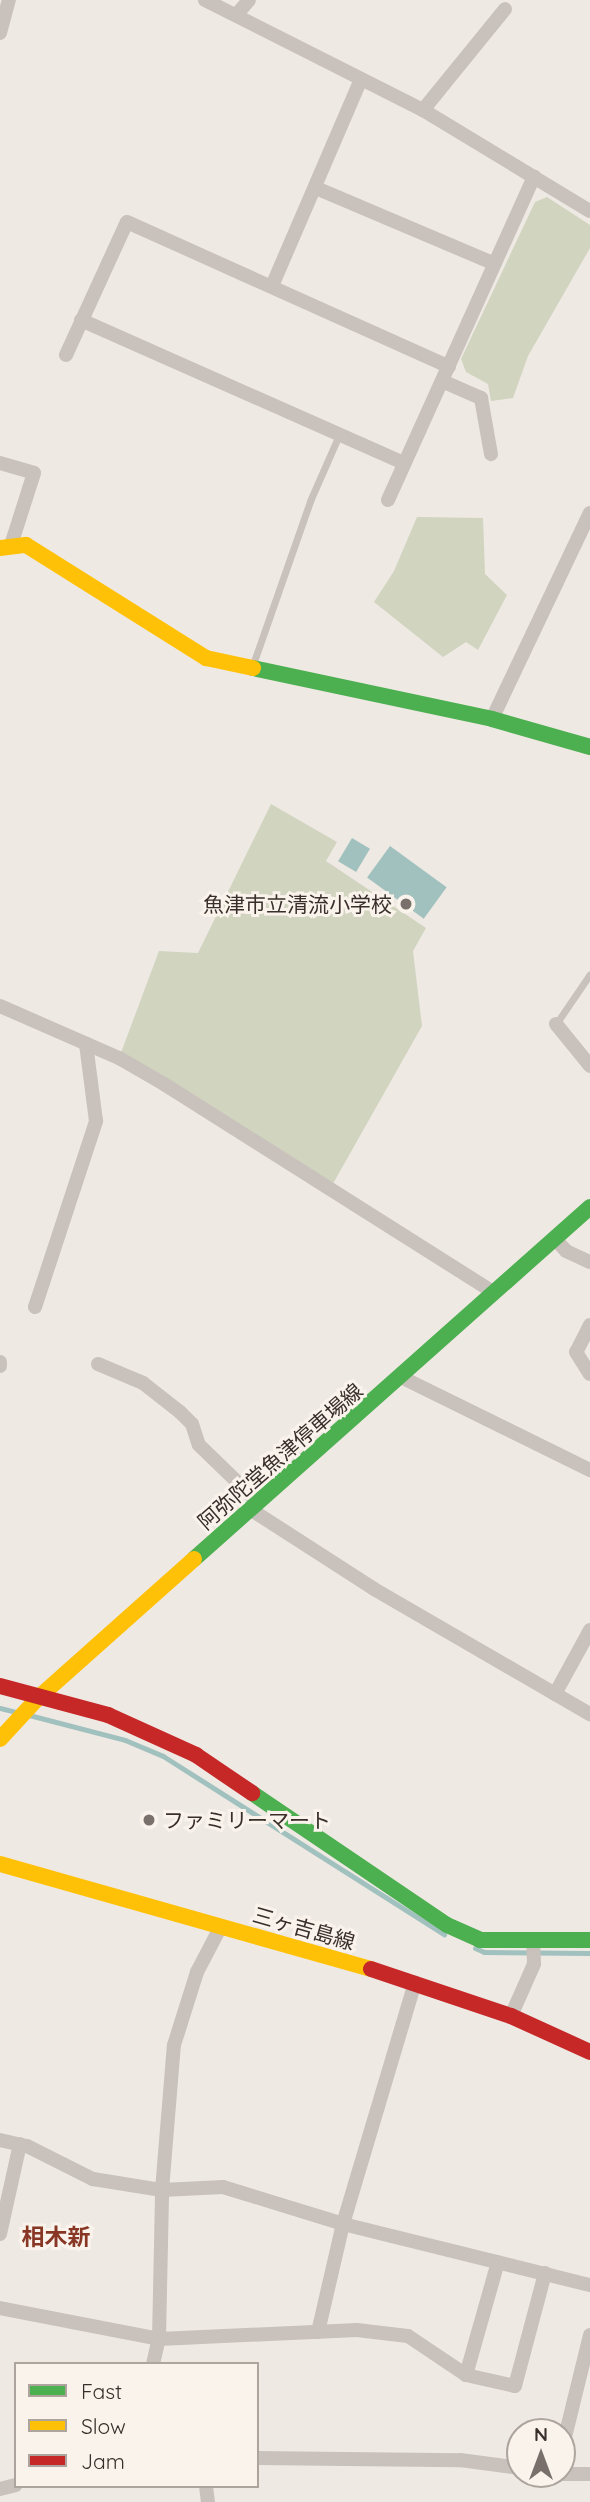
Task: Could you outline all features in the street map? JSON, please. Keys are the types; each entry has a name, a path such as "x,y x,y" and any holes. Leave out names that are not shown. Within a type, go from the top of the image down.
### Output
{"main road":[{"path":"6,546 26,545 206,658 492,719 588,744"},
{"name":"阿弥陀堂魚津停車場線","path":"0,1738 38,1698 590,1207"},
{"path":"0,1686 108,1715 196,1755 447,1925 481,1940 590,1940"},
{"name":"三ヶ吉島線","path":"0,1864 415,1982 512,2016 590,2052"}],"street":[{"path":"0,33 9,0"},
{"path":"205,0 424,110 590,211"},
{"path":"237,14 249,0"},
{"path":"424,110 505,9"},
{"path":"272,286 361,79"},
{"path":"388,500 534,176"},
{"path":"316,188 495,264"},
{"path":"66,355 127,222 449,367"},
{"path":"81,320 403,463"},
{"path":"442,381 481,398 491,454"},
{"path":"0,463 34,474 6,546"},
{"path":"492,719 492,712 590,513"},
{"path":"0,1006 86,1044 164,1084 495,1293"},
{"path":"556,1024 590,1066"},
{"path":"35,1307 96,1121 86,1044"},
{"path":"555,1239 566,1251 590,1262"},
{"path":"590,1325 576,1352 590,1374"},
{"path":"98,1364 143,1383 180,1412 192,1424 199,1445 254,1506 385,1596 590,1714"},
{"path":"401,1377 590,1470"},
{"path":"555,1694 590,1630"},
{"path":"153,2362 159,2339 162,2190 174,2045 197,1972 221,1926"},
{"path":"512,2016 534,1964 533,1941"},
{"path":"318,2332 343,2224 415,1982"},
{"path":"0,2140 20,2144 93,2179 162,2190 223,2187 343,2224 590,2285"},
{"path":"0,2234 20,2144"},
{"path":"466,2375 498,2262"},
{"path":"0,2308 159,2339 357,2330 408,2336 466,2375 515,2386 545,2273"},
{"path":"570,2418 590,2335"},
{"path":"259,2458 460,2460 506,2466"}],"lane":[{"path":"251,669 310,501 339,435"},
{"path":"556,1024 590,974"}],"green space":[{"path":"547,197 590,225 590,248 528,356 513,398 491,401 488,384 466,372 461,359 535,202"},
{"path":"417,517 483,518 485,574 507,595 478,650 466,642 443,657 374,602 394,571"},
{"path":"271,804 337,842 326,861 426,928 413,951 422,1026 330,1189 119,1058 159,951 198,953"}],"water":[{"path":"352,838 370,849 356,872 338,861"},
{"path":"390,846 447,887 424,919 367,878"}],"waterway":[{"path":"0,1708 16,1712"},
{"path":"29,1715 125,1740 163,1756 444,1934"},
{"path":"475,1948 484,1952 590,1953"}],"traffic: fast":[{"path":"253,668 492,719 590,747"},
{"path":"194,1559 590,1207"},
{"path":"252,1793 447,1925 480,1940 590,1940"}],"traffic: slow":[{"path":"0,548 26,545 206,658 253,668"},
{"path":"0,1739 38,1698 194,1559"},
{"path":"0,1864 371,1969"}],"traffic: jam":[{"path":"0,1686 108,1715 196,1755 252,1793"},
{"path":"371,1969 511,2016 590,2052"}],"place":[{"name":"魚津市立清流小学校","path":"406,904"},
{"name":"ファミリーマート","path":"149,1820"}],"district":[{"name":"相木新","path":"56,2237"}]}
